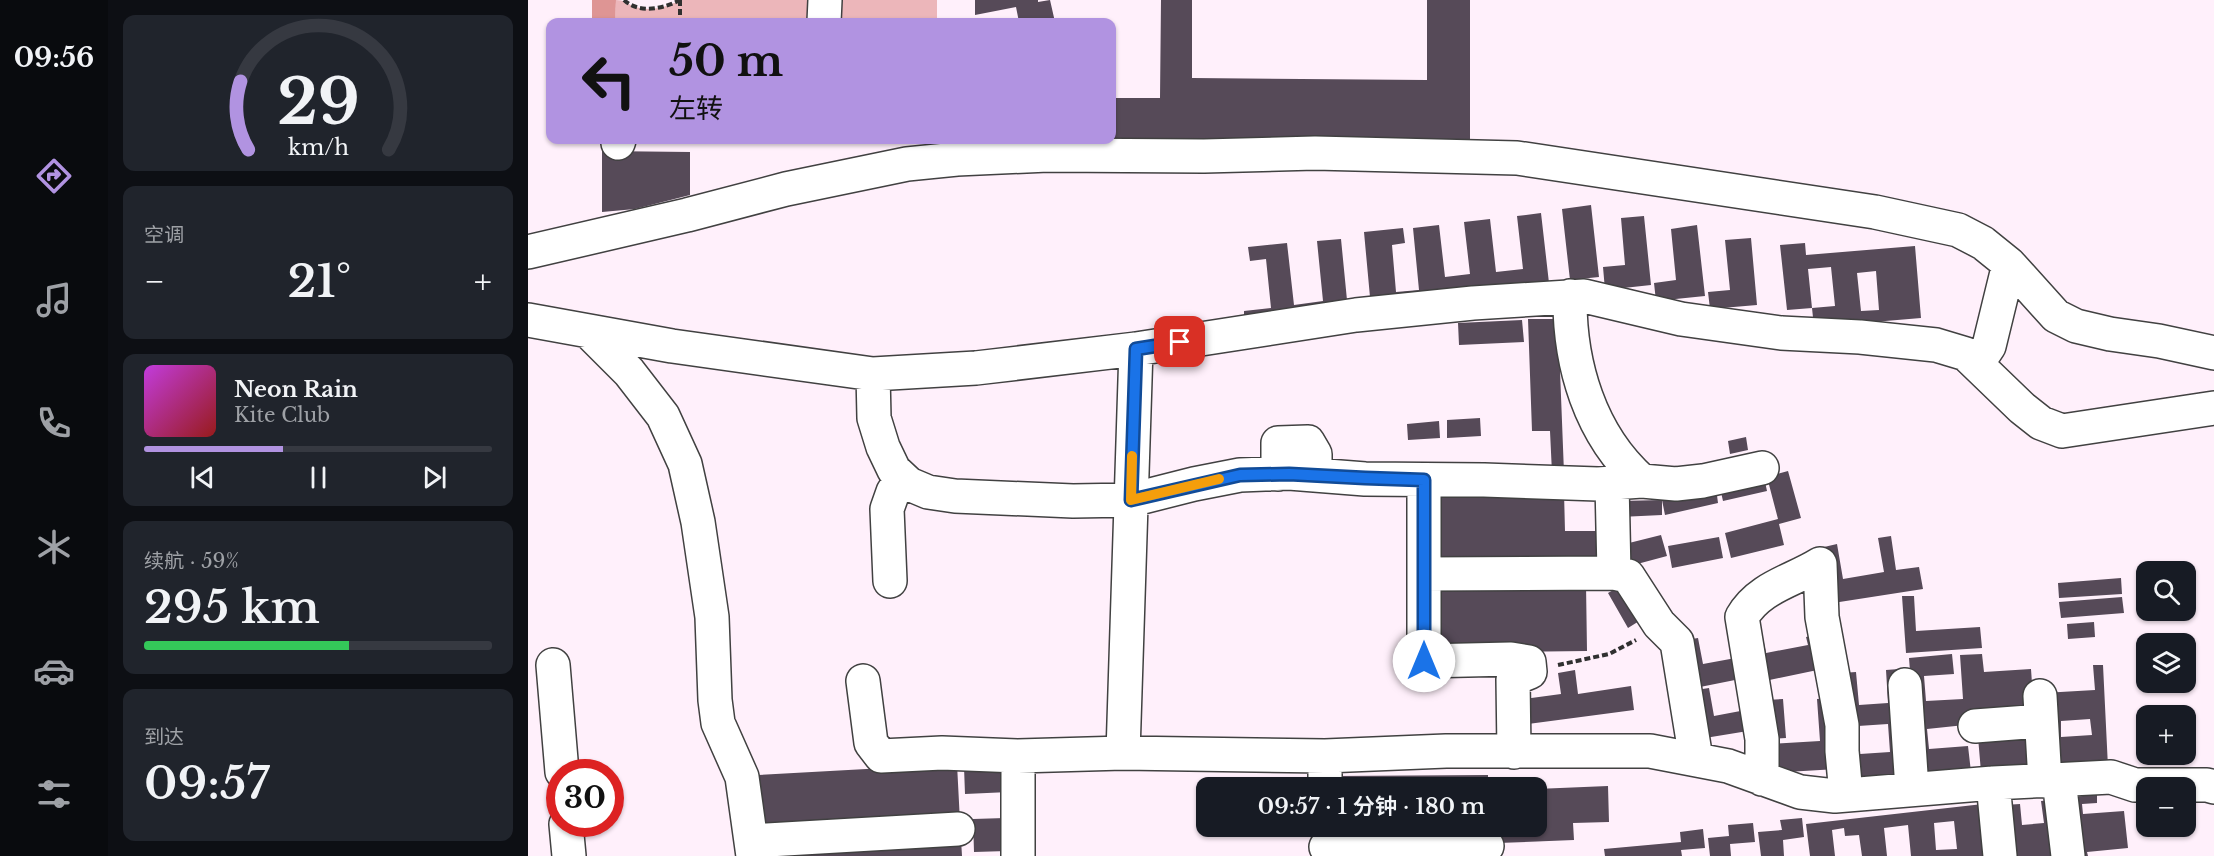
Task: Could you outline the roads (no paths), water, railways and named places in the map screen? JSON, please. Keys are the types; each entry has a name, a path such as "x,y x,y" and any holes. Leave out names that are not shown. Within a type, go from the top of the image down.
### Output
{"street":[{"path":"528,252 786,189 908,164 957,159 1048,155 1204,156 1315,153 1517,158 1875,213 1958,231 1983,243 2008,264 2056,316 2076,326 2214,353"},
{"path":"1977,364 1989,346 2008,264"},
{"path":"1570,296 1569,325 1583,387 1596,423 1628,469 1614,573"},
{"path":"528,320 672,346 873,374 976,369 1136,349 1356,315 1473,303 1584,296 1681,319 1781,333 1860,337 1936,345 1966,354 2022,408 2041,423 2062,431 2214,408"},
{"path":"590,332 629,372 663,416 685,464 712,616 718,723 742,777 752,849 958,829"},
{"path":"1123,753 1136,349"},
{"path":"873,374 874,418 883,447 894,470 909,484 928,492 955,496 1073,501 1131,500 1240,475 1278,474 1424,480 1676,484 1703,481 1762,468"},
{"path":"890,581 887,509 893,492 902,478"},
{"path":"1424,480 1424,661 1511,659 1529,662 1530,672 1513,679 1514,752"},
{"path":"1762,779 1762,739 1742,617 1748,606 1761,594 1803,575 1820,564 1822,617 1842,725 1846,794"},
{"path":"1424,574 1614,573 1628,576 1659,624 1677,642 1696,759"},
{"path":"553,665 561,759"},
{"path":"863,681 870,743 881,756 942,753 1018,756 1123,753 1325,772 1446,751 1650,751 1728,766 1800,792 1835,796 1993,783 2110,777 2135,785 2207,785 2214,787"},
{"path":"1905,685 1911,789"},
{"path":"1975,726 2041,709 2052,780 2068,856"},
{"path":"1018,756 1018,856"},
{"path":"1993,783 2000,856"},
{"path":"567,837 569,856"},
{"path":"1326,843 1487,846"}]}
